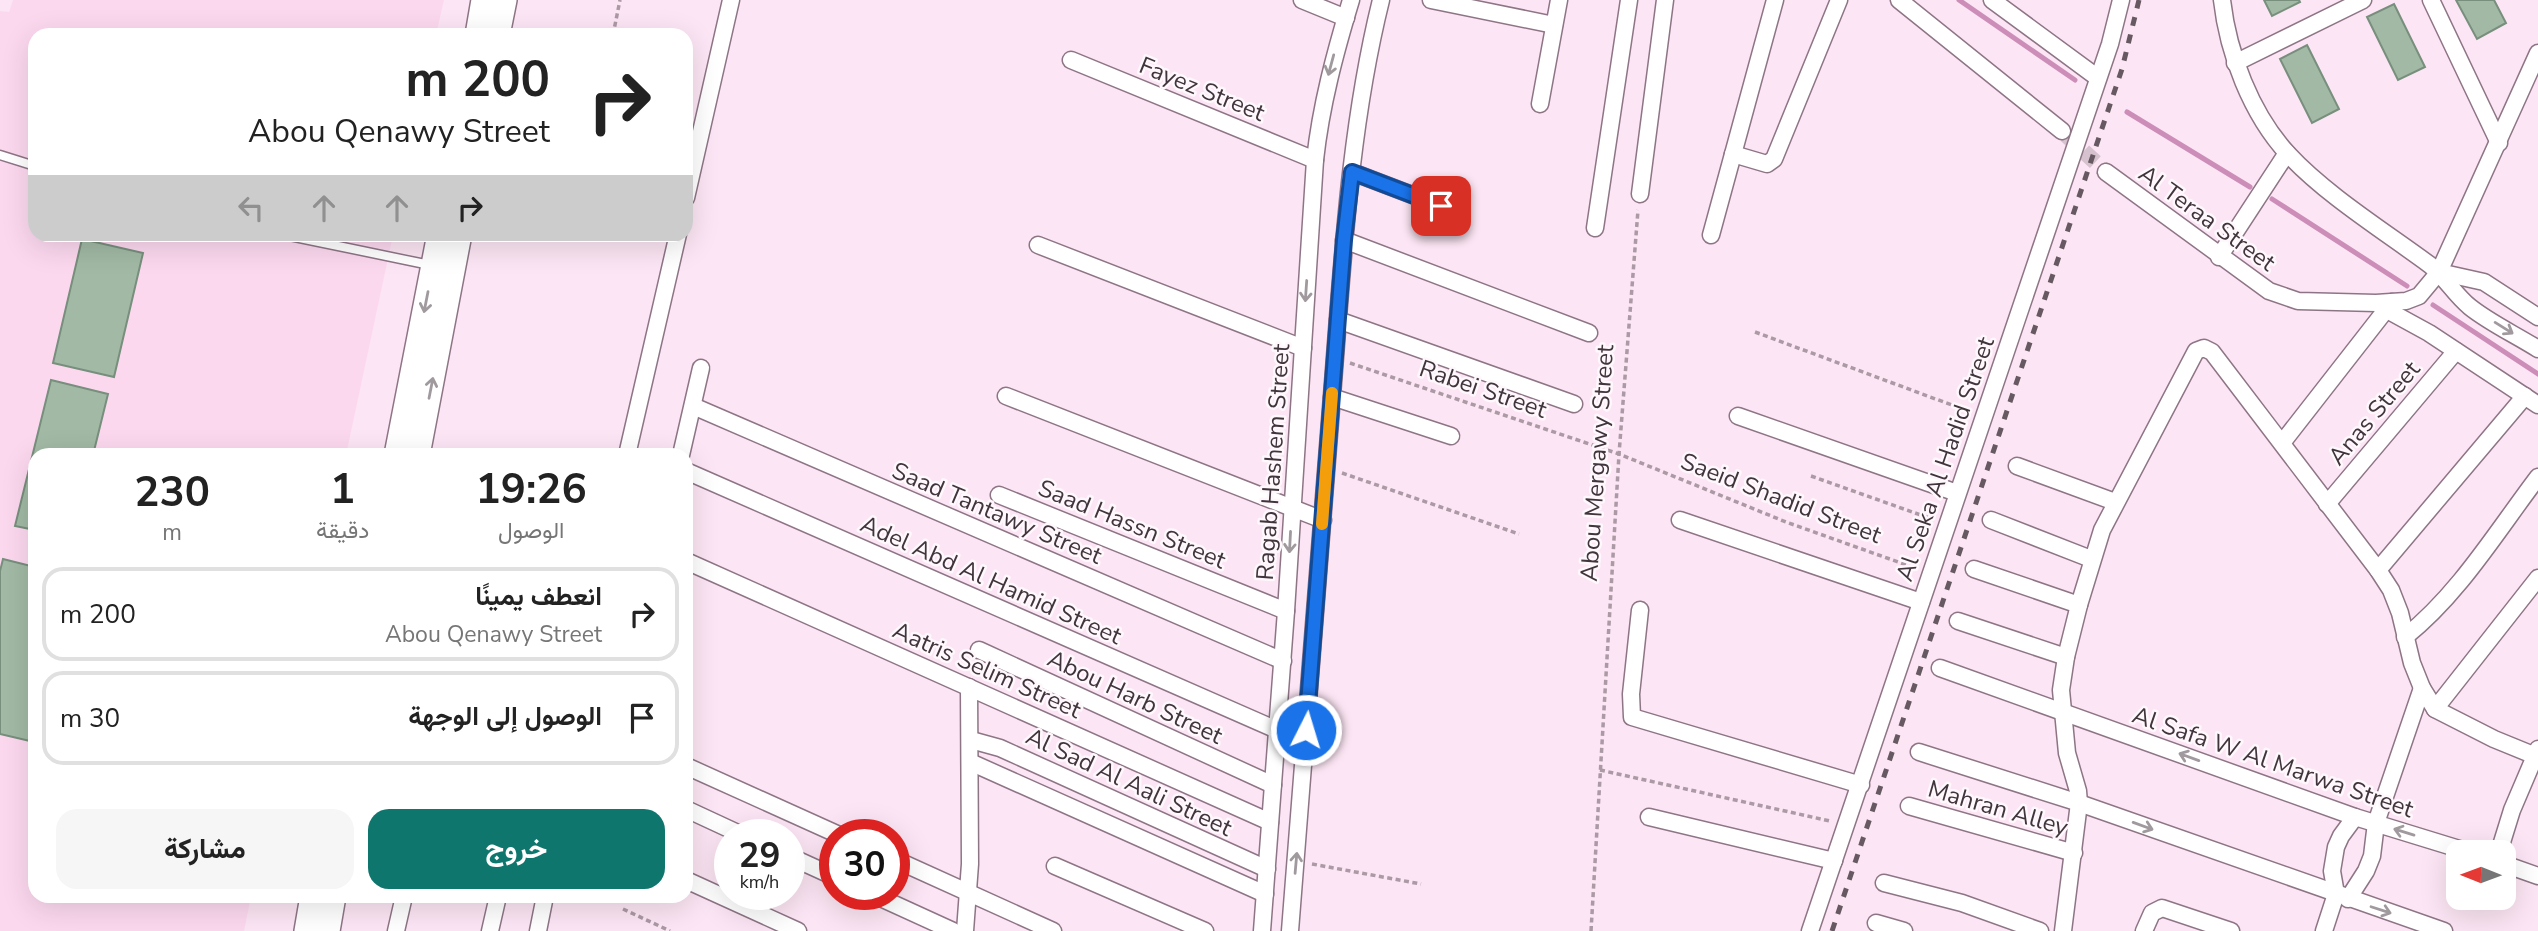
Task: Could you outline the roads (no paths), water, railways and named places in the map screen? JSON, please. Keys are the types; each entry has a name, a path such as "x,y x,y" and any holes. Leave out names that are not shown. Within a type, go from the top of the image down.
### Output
{"main road":[{"path":"478,28 483,0"},
{"path":"499,28 505,0"},
{"path":"419,448 443,267 440,242"},
{"path":"399,448 443,267 456,242"},
{"path":"306,931 311,903"},
{"path":"328,931 333,903"}],"street":[{"path":"693,167 731,0"},
{"path":"1290,931 1344,240 1370,42 1379,8 1349,7 1302,0"},
{"path":"1430,0 1554,25"},
{"path":"1540,104 1559,0"},
{"path":"1595,228 1629,0"},
{"path":"1640,194 1665,0"},
{"path":"1711,235 1775,0"},
{"path":"1733,154 1767,164 1774,159 1839,0"},
{"path":"1899,0 2062,131"},
{"path":"1992,0 2098,78"},
{"name":"Al Seka Al Hadid Street","path":"1810,931 2098,78 2121,0"},
{"path":"2222,0 2235,63 2257,110 2287,153 2327,188 2439,272 2470,307 2538,349"},
{"path":"2431,0 2499,143"},
{"path":"2235,63 2355,2"},
{"name":"Ragab Hashem Street","path":"1262,931 1283,661 1315,160 1331,65 1349,7"},
{"name":"Al Teraa Street","path":"2106,172 2269,291 2286,298 2390,306 2419,296 2439,272 2538,53"},
{"name":"Fayez Street","path":"1071,60 1315,160"},
{"path":"2219,257 2287,153"},
{"path":"1352,172 1441,206"},
{"path":"1344,240 1589,333"},
{"path":"629,448 676,242"},
{"path":"1038,245 1303,348"},
{"path":"2439,272 2484,282 2538,317"},
{"path":"2282,443 2390,306 2532,400 2378,570"},
{"path":"1338,320 1574,404"},
{"path":"2063,931 2079,803 2067,754 2061,690 2066,657 2091,559 2115,502 2192,357 2196,351 2204,348 2212,352 2391,590 2422,688 2435,709 2494,739 2537,754 2512,810 2503,840"},
{"name":"Anas Street","path":"2328,504 2456,351"},
{"path":"683,448 701,368"},
{"path":"1006,396 1322,520"},
{"path":"1332,397 1451,436"},
{"name":"Saad Tantawy Street","path":"693,406 1283,661"},
{"path":"1738,416 1957,493"},
{"path":"2017,466 2115,502"},
{"name":"Adel Abd Al Hamid Street","path":"693,474 1277,730"},
{"path":"2405,637 2427,620 2450,593 2538,477"},
{"name":"Saad Hassn Street","path":"999,495 1286,611"},
{"path":"1680,520 1921,602"},
{"path":"1991,520 2091,559"},
{"name":"Aatris Selim Street","path":"693,564 1270,822"},
{"path":"1974,569 2079,605"},
{"path":"2435,709 2538,578"},
{"path":"1640,610 1632,717 1861,785"},
{"path":"1958,621 2066,657"},
{"name":"Abou Harb Street","path":"979,650 1273,785"},
{"name":"Al Safa W Al Marwa Street","path":"1940,668 2355,817 2446,845"},
{"path":"965,931 969,893 969,687"},
{"path":"2323,931 2342,897 2366,871 2375,839 2376,823 2422,688"},
{"name":"Al Sad Al Aali Street","path":"971,740 1000,748 1267,869"},
{"path":"1919,752 2079,803 2444,931"},
{"path":"970,762 1265,894"},
{"path":"693,769 819,826"},
{"name":"Mahran Alley","path":"1909,806 2074,853"},
{"path":"693,812 714,822"},
{"path":"1649,817 1834,861"},
{"path":"2342,897 2332,871 2333,859 2341,836 2355,817"},
{"path":"910,866 1053,931"},
{"path":"1055,866 1205,931"},
{"path":"2516,868 2538,876"},
{"path":"693,883 798,931"},
{"path":"1884,883 1962,903 1996,923 2040,931"},
{"path":"396,931 402,903"},
{"path":"490,931 496,903"},
{"path":"538,931 544,903"},
{"path":"2144,931 2149,918 2157,909 2168,908 2231,931"},
{"path":"907,910 953,931"},
{"path":"1876,923 1905,931"}],"lane":[{"path":"0,155 28,164"},
{"path":"320,242 443,267"}],"waterway":[{"path":"1959,0 2075,80"},
{"path":"2127,112 2250,187"},
{"path":"2272,199 2407,286"},
{"path":"2433,305 2538,374"}],"tunnel":[{"path":"2066,135 2106,172"}],"railway":[{"path":"1832,931 2122,69 2139,0"}]}
